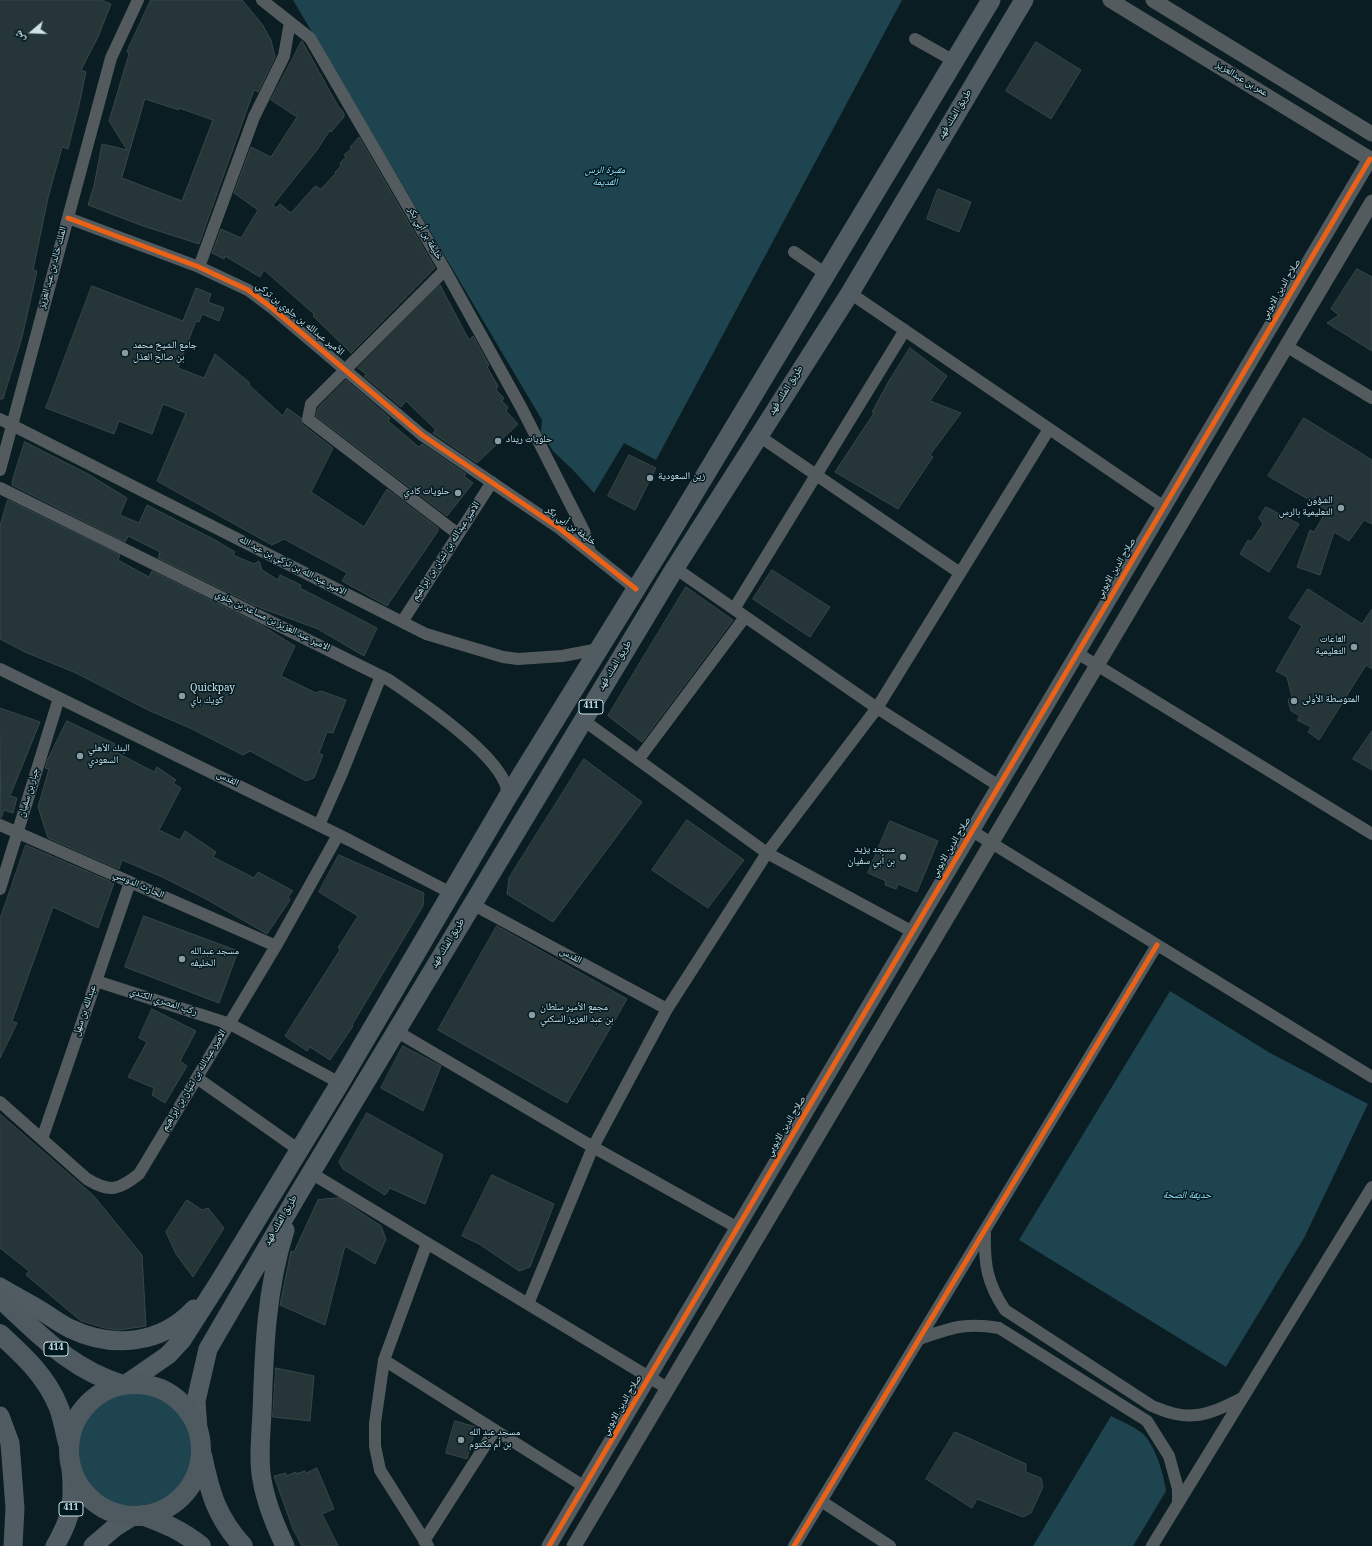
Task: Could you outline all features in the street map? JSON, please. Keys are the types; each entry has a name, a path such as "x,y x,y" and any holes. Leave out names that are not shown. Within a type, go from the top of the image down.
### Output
{"highway":[{"name":"414","path":"0,1298 45,1340 75,1364 101,1378 125,1384"},
{"name":"414","path":"0,1334 29,1361 43,1379 59,1408 68,1446"},
{"path":"29,1361 36,1359 43,1353 45,1340"},
{"path":"201,1546 182,1532 166,1523 138,1516 113,1513 94,1503 80,1487 71,1468 68,1446 74,1423 86,1404 104,1390 125,1384 149,1385 170,1394 187,1409 198,1430 210,1492 218,1512 229,1531 234,1545"},
{"path":"138,1516 154,1514 173,1504 188,1490 198,1471 201,1450"}],"main road":[{"name":"411","path":"125,1384 168,1356 182,1340 219,1282 453,894 508,798 636,589 991,0"},
{"name":"طريق الملك فهد","path":"198,1430 196,1401 208,1349 296,1196 675,568 850,293 1024,1"},
{"path":"734,426 757,438"},
{"path":"285,1546 274,1524 262,1479 261,1434 264,1353 272,1278 296,1196"},
{"path":"0,1288 70,1329 94,1338 117,1341 144,1339 167,1332 184,1319 219,1282"},
{"path":"0,1416 10,1443 15,1508 13,1546"},
{"name":"411","path":"55,1546 67,1526 71,1509 73,1488 71,1468"},
{"path":"93,1546 114,1528 138,1516"}],"street":[{"name":"الملك خالد بن عبد العزيز","path":"0,470 111,58 138,0"},
{"name":"خليفة بن أبي بكر","path":"262,0 310,38 445,270 521,407 584,531 590,552"},
{"name":"عمر بن عبدالعزيز","path":"1110,0 1371,159"},
{"path":"1153,0 1372,134"},
{"path":"199,267 254,117 284,56 290,22"},
{"path":"915,39 954,61"},
{"name":"صلاح الدين الايوبي","path":"550,1546 1077,653 1371,159"},
{"path":"574,1546 1372,202"},
{"name":"الأمير عبدالله بن جلوي بن تركي","path":"68,218 199,267 248,290 422,434 492,482"},
{"path":"794,252 826,274"},
{"path":"445,270 311,404 308,419 458,534"},
{"path":"850,293 1164,507"},
{"path":"734,609 817,476 905,330"},
{"path":"1286,346 1372,398"},
{"name":"الامير عبد الله بن تركي بن عبد الله","path":"0,419 426,634 503,657 518,659 562,656 599,649"},
{"path":"528,1304 593,1147 667,1009 767,853 877,708 1050,429"},
{"path":"757,438 817,476 960,573"},
{"name":"خليفة بن أبي بكر","path":"492,482 590,552 636,589"},
{"name":"الامير عبدالله بن ثنيان بن ابراهيم","path":"402,622 492,482"},
{"name":"الامير عبد العزيز بن مساعد بن جلوي","path":"0,488 381,676 417,698 478,748 505,782 508,798"},
{"path":"675,568 877,708 999,786"},
{"path":"638,760 745,617"},
{"path":"1077,653 1372,834"},
{"name":"القدس","path":"0,669 319,825 453,894"},
{"path":"319,825 342,773 381,676"},
{"name":"جبار بن سفيان","path":"0,889 59,698"},
{"path":"583,720 767,853 913,932"},
{"name":"الحارث الدوسي","path":"0,825 276,946"},
{"path":"972,831 1372,1077"},
{"name":"الامير عبدالله بن ثنيان بن ابراهيم","path":"0,1102 87,1179 99,1186 114,1189 121,1187 139,1174 276,946 338,835"},
{"name":"عبدالله بن سهل","path":"42,1139 130,882"},
{"name":"القدس","path":"472,904 667,1009"},
{"path":"794,1546 1157,945"},
{"name":"ركب المصري الكندي","path":"96,981 230,1024 340,1083"},
{"path":"396,1031 593,1147 738,1228"},
{"path":"197,1078 299,1150"},
{"path":"310,1173 667,1388"},
{"path":"1152,1546 1372,1187"},
{"path":"985,1230 984,1256 987,1273 994,1293 1005,1310 1152,1406 1177,1415 1200,1415 1225,1407 1243,1397"},
{"path":"427,1243 384,1360 375,1423 375,1446 380,1470 426,1543 495,1430"},
{"path":"919,1339 961,1325 973,1324 999,1328 1147,1421 1169,1456 1178,1489 1178,1504"},
{"path":"384,1360 585,1487"},
{"path":"821,1501 890,1546"}],"green space":[{"name":"مقبرة الرس القديمة","path":"293,0 902,0 656,460 624,443 594,493 553,451 541,432 542,420"},
{"name":"حديقة الصحة","path":"1170,991 1270,1053 1368,1104 1304,1238 1226,1367 1019,1240"},
{"path":"132,1391 149,1392 155,1394 168,1400 177,1408 185,1416 191,1426 195,1443 195,1451 194,1460 188,1477 178,1492 173,1496 155,1504 131,1509 109,1505 90,1491 74,1467 72,1448 82,1420 95,1404 105,1397"},
{"path":"1111,1416 1135,1428 1147,1438 1155,1452 1165,1484 1166,1491 1133,1546 1033,1546"}],"building":[{"path":"0,0 101,0 111,4 98,37 81,70 86,72 79,105 68,149 62,147 48,198 33,270 37,271 22,337 3,399 0,399"},
{"path":"151,0 242,0 262,24 271,40 275,57 258,92 254,90 199,244 143,226 88,205 94,186 102,144 127,150 109,121 129,54 127,52","holes":["145,99 179,110 179,108 213,120 182,201 122,178"]},
{"path":"302,41 338,106 344,113 344,117 331,132 330,130 317,150 273,205 276,208 280,204 291,213 315,186 321,189 336,173 335,172 341,166 340,163 346,157 344,155 351,149 350,147 359,137 435,268 351,353 313,316 314,314 264,270 260,277 225,256 224,259 212,253 221,229 241,238 258,210 234,193 251,147 271,157 297,117 271,100"},
{"path":"1036,42 1081,70 1051,119 1006,91"},
{"path":"938,189 971,202 959,232 927,219"},
{"path":"1357,269 1372,277 1372,351 1327,323 1339,315 1331,309"},
{"path":"440,285 469,340 473,336 489,365 487,367 498,386 496,390 504,398 502,401 508,407 506,411 518,424 477,463 433,433 436,430 406,401 401,407 364,376 367,375 358,368"},
{"path":"92,286 183,321 196,288 211,294 208,302 224,308 219,321 202,314 199,322 196,321 178,368 204,378 215,354 250,383 249,385 283,416 287,408 301,418 303,425 333,448 311,492 364,527 387,489 438,528 438,531 387,606 342,581 347,573 284,539 272,545 157,481 186,413 163,404 152,434 119,421 114,434 46,408"},
{"path":"910,348 947,376 930,401 961,413 930,455 933,457 898,509 835,472 874,413 872,412 889,381"},
{"path":"346,380 390,418 388,421 419,447 422,444 466,474 464,476 473,483 447,516 316,416 318,408"},
{"path":"1304,418 1372,460 1372,524 1364,520 1349,541 1334,532 1320,575 1297,567 1310,530 1314,532 1327,510 1318,505 1320,497 1317,495 1313,502 1268,476"},
{"path":"25,442 88,474 127,498 120,515 139,523 147,505 215,540 235,552 233,555 254,564 259,561 262,570 278,580 280,575 301,585 300,588 377,628 364,656 318,629 258,607 158,558 160,552 128,536 125,542 12,485"},
{"path":"629,455 656,468 635,510 608,496"},
{"path":"8,500 120,555 118,560 149,577 152,571 261,625 295,646 281,676 316,693 321,691 346,700 333,733 327,732 319,753 323,755 314,778 306,781 250,751 243,755 190,728 148,710 76,673 25,652 0,639 0,526"},
{"path":"1266,507 1299,524 1269,572 1240,554 1248,540 1251,542 1263,524 1259,518"},
{"path":"772,570 830,607 810,637 753,599"},
{"path":"686,587 733,620 642,742 608,716"},
{"path":"1308,589 1362,624 1372,609 1372,669 1366,665 1319,740 1308,732 1311,727 1297,720 1300,716 1291,711 1288,700 1292,697 1287,677 1276,671 1302,626 1289,618"},
{"path":"0,708 40,722 10,796 17,798 13,813 4,810 1,818"},
{"path":"67,721 115,744 112,750 154,772 157,767 176,780 173,783 181,788 159,830 180,840 185,831 216,852 213,857 254,878 258,872 293,891 288,897 290,900 267,934 206,899 160,876 122,860 119,869 48,838 38,807 49,769 45,768 47,761"},
{"path":"1372,731 1372,770 1353,759"},
{"path":"584,759 642,802 553,922 507,894 509,878"},
{"path":"687,820 744,860 708,908 652,870"},
{"name":"مسجد يزيد بن أبي سفيان","path":"890,821 938,841 917,892 898,884 896,889 885,885 886,881 868,873"},
{"path":"26,845 114,883 98,928 53,907 12,1021 17,1023 0,1058 0,919"},
{"path":"339,855 424,893 423,906 352,1025 353,1026 330,1060 310,1047 307,1051 285,1036 340,950 338,948 358,916 319,892"},
{"name":"مسجد عبدالله الخليفه","path":"144,916 238,951 219,1003 125,967"},
{"name":"مجمع الأمير سلطان بن عبد العزيز السكني","path":"497,926 627,999 567,1103 438,1030"},
{"path":"152,1009 196,1031 180,1061 187,1066 165,1103 152,1095 154,1088 128,1077 147,1042 139,1038"},
{"path":"403,1046 441,1066 423,1111 381,1088"},
{"path":"367,1113 443,1155 425,1204 390,1188 385,1195 343,1169 339,1162"},
{"path":"0,1114 93,1195 142,1255 146,1326 120,1330 105,1328 81,1321 26,1275 29,1271 0,1248"},
{"path":"492,1175 554,1204 530,1267 519,1271 479,1244 462,1236"},
{"path":"339,1198 381,1226 386,1239 375,1264 345,1246 325,1325 280,1305 291,1251 294,1252 318,1200"},
{"path":"187,1200 202,1210 208,1208 224,1228 193,1277 176,1254 166,1232"},
{"path":"276,1368 314,1376 310,1421 273,1417"},
{"name":"مسجد عبد الله بن أم مكتوم","path":"455,1421 476,1427 467,1459 446,1453"},
{"path":"955,1432 1026,1464 1026,1472 1041,1478 1043,1487 1031,1513 1023,1517 977,1499 972,1508 926,1479"},
{"path":"317,1468 334,1509 322,1514 338,1546 302,1546 293,1529 274,1476 286,1473 286,1476 296,1472 296,1474 305,1471 306,1473"}],"cycle path":[{"path":"549,1546 1370,159"},
{"path":"68,218 199,267 248,290 272,308 422,435 559,528 636,589"},
{"path":"794,1546 1157,945"}],"place":[{"name":"جامع الشيخ محمد بن صالح العذل","path":"125,353"},
{"name":"حلويات ريناد","path":"498,441"},
{"name":"زين السعودية","path":"650,478"},
{"name":"حلويات كادي","path":"458,493"},
{"name":"الشؤون التعليمية بالرس","path":"1341,508"},
{"name":"القاعات التعليمية","path":"1354,647"},
{"name":"Quickpay كويك باي","path":"182,696"},
{"name":"المتوسطة الأولى","path":"1294,701"},
{"name":"البنك الأهلي السعودي","path":"80,756"},
{"name":"مسجد يزيد بن أبي سفيان","path":"903,857"},
{"name":"مسجد عبدالله الخليفه","path":"182,959"},
{"name":"مجمع الأمير سلطان بن عبد العزيز السكني","path":"532,1015"},
{"name":"مسجد عبد الله بن أم مكتوم","path":"461,1440"}]}
